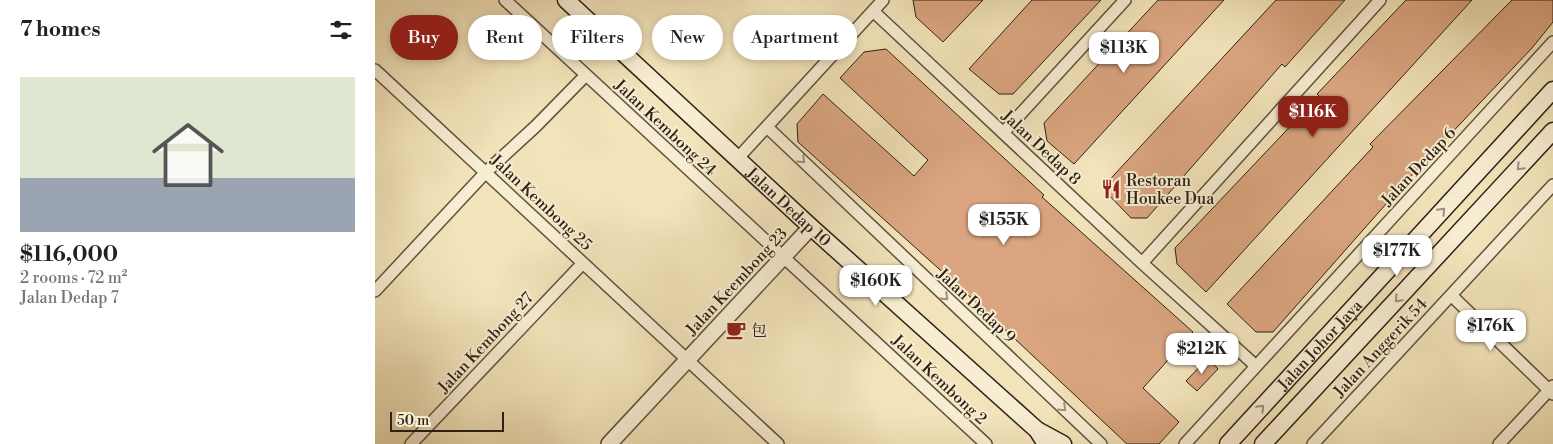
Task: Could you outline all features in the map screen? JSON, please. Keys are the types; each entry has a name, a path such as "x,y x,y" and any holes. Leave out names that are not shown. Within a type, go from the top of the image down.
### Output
{"main road":[{"name":"Jalan Dedap 10","path":"566,0 811,227 1037,430 1063,444"},
{"name":"Jalan Johor Jaya","path":"1228,444 1553,90"},
{"name":"Jalan Johor Jaya","path":"1263,444 1553,131"},
{"name":"Jalan Dedap 10","path":"1037,430 1046,444"}],"street":[{"name":"Jalan Kembong 24","path":"505,0 783,257"},
{"path":"738,158 883,0"},
{"path":"1003,133 1125,0"},
{"path":"1141,263 1380,0"},
{"name":"Jalan Dedap 8","path":"873,11 1141,263 1256,366"},
{"name":"Jalan Dedap 6","path":"1185,444 1553,42"},
{"path":"375,291 486,172 536,126 586,75"},
{"name":"Jalan Kembong 25","path":"377,76 486,172 778,444"},
{"name":"Jalan Dedap 9","path":"767,126 1101,444"},
{"name":"Jalan Anggerik 54","path":"1313,444 1553,185"},
{"name":"Jalan Keembong 23","path":"609,444 811,227"},
{"name":"Jalan Kembong 2","path":"783,257 987,444"},
{"name":"Jalan Kembong 27","path":"411,444 583,262"},
{"path":"1451,296 1552,390 1499,444"}],"building":[{"path":"913,0 983,0 943,42 916,17"},
{"path":"1032,0 1101,0 1013,94 999,94 969,69"},
{"path":"1158,0 1224,0 1074,164 1047,141 1044,123"},
{"path":"1276,0 1345,0 1285,67 1282,64 1147,218 1131,218 1102,188"},
{"path":"1406,0 1472,0 1206,292 1177,264 1175,248 1319,96 1317,94"},
{"path":"1512,0 1553,0 1553,22 1532,48 1409,178 1273,332 1256,332 1227,304 1373,147 1370,144"},
{"path":"886,49 1044,195 1042,197 1193,332 1143,388 1179,422 1159,444 1127,444 968,295 798,142 797,124 823,94 914,176 928,160 840,78 864,52"},
{"path":"1208,358 1218,369 1197,391 1186,381"}],"place":[{"name":"Restoran Houkee Dua","path":"1111,189"},
{"name":"包","path":"736,330"}]}
